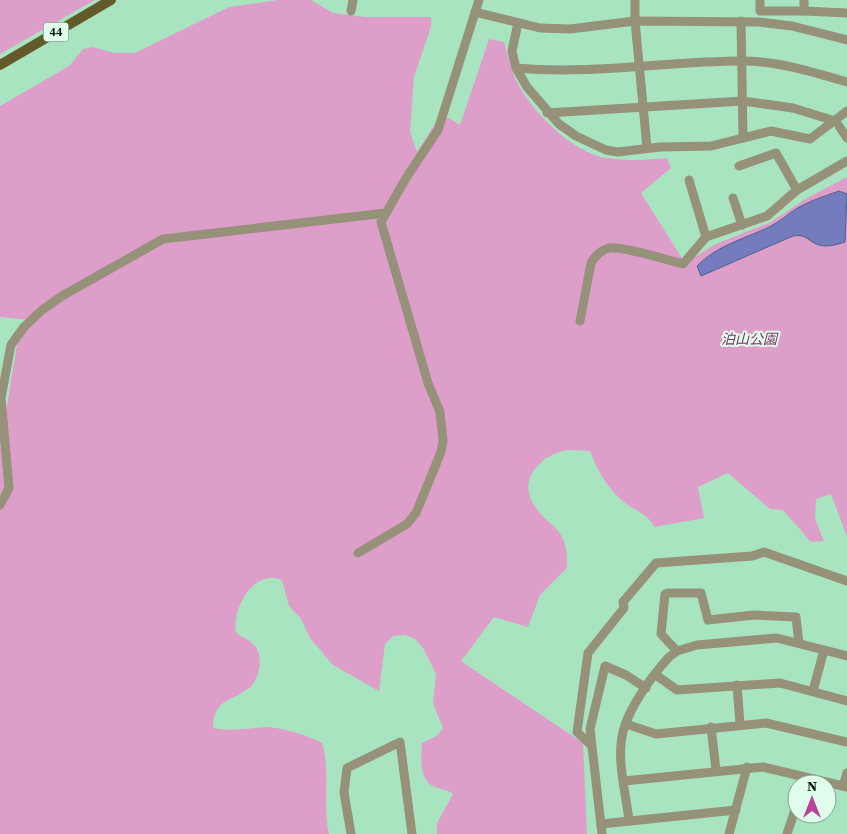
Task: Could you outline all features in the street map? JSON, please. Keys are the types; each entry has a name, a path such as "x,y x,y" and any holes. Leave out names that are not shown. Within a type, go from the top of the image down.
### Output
{"main road":[{"name":"44","path":"0,65 111,0"}],"street":[{"path":"351,11 354,0"},
{"path":"358,553 407,524 416,513 441,452 443,441 440,412 428,384 382,222 406,178 438,130 479,0"},
{"path":"635,0 635,21 647,148"},
{"path":"760,0 760,11 847,13"},
{"path":"804,0 804,11"},
{"path":"476,12 540,28 570,29 635,21 741,20 792,26 847,40"},
{"path":"741,20 743,138"},
{"path":"518,23 512,51 516,68 527,87 547,113 568,131 606,150 618,152 647,148 711,146 777,131 810,139 837,123 847,112"},
{"path":"516,68 554,71 743,61 790,67 847,82"},
{"path":"547,113 743,101 792,108 837,123 847,138"},
{"path":"740,166 776,153 797,190"},
{"path":"580,321 591,263 600,253 611,248 617,248 683,264 706,237 773,212 797,190 847,161"},
{"path":"689,180 706,237"},
{"path":"733,198 742,225"},
{"path":"0,505 9,488 1,398 11,345 24,327 42,310 62,296 163,239 386,214"},
{"path":"604,626 656,563 752,556 764,552 847,581"},
{"path":"677,651 661,634 665,594 668,593 701,593 708,620 754,615 796,617 799,643"},
{"path":"591,745 577,732 588,653 624,608 623,602"},
{"path":"629,821 622,743 626,724 630,711 646,688 665,661 677,651 697,645 777,638 847,656"},
{"path":"813,691 824,650"},
{"path":"602,834 590,728 605,666 626,674 646,688"},
{"path":"656,675 677,690 780,683 847,701"},
{"path":"737,685 740,724"},
{"path":"626,724 656,734 740,724 774,724 847,742"},
{"path":"711,727 716,770"},
{"path":"351,834 344,792 347,768 400,742 412,834"},
{"path":"624,781 747,767 771,768 788,774"},
{"path":"729,834 747,767"},
{"path":"845,786 847,773"},
{"path":"601,824 736,810"}],"green space":[{"path":"0,0 95,0 0,54"},
{"name":"泊山公園","path":"278,0 311,0 333,13 365,17 431,17 431,27 414,77 410,132 417,152 438,119 449,118 460,125 489,39 504,42 513,73 523,93 554,129 567,139 580,148 606,158 636,160 667,158 671,168 641,193 685,263 716,244 771,222 807,198 847,177 847,537 831,494 816,499 815,519 824,541 811,542 783,510 770,509 728,473 698,487 704,518 654,527 645,516 625,503 613,492 596,466 590,451 569,450 555,454 541,462 531,475 529,491 531,499 537,509 560,534 567,553 567,568 540,595 528,627 494,617 461,661 583,743 587,834 437,834 437,823 453,794 431,785 424,777 421,759 422,743 437,736 443,728 433,703 436,674 423,648 415,639 405,635 393,636 385,644 379,691 333,665 310,638 301,619 289,606 282,580 272,578 262,580 254,585 241,602 237,613 236,633 251,642 258,650 260,662 258,674 249,688 220,706 216,711 213,728 233,730 272,727 295,732 322,743 326,764 326,811 329,834 0,834 0,406 7,406 17,345 30,320 0,317 0,106 69,66 83,49 93,47 114,53 135,53 229,7"}],"water":[{"path":"839,191 847,194 845,242 823,246 803,236 793,236 701,276 697,266 714,252 771,226 806,204"}]}
